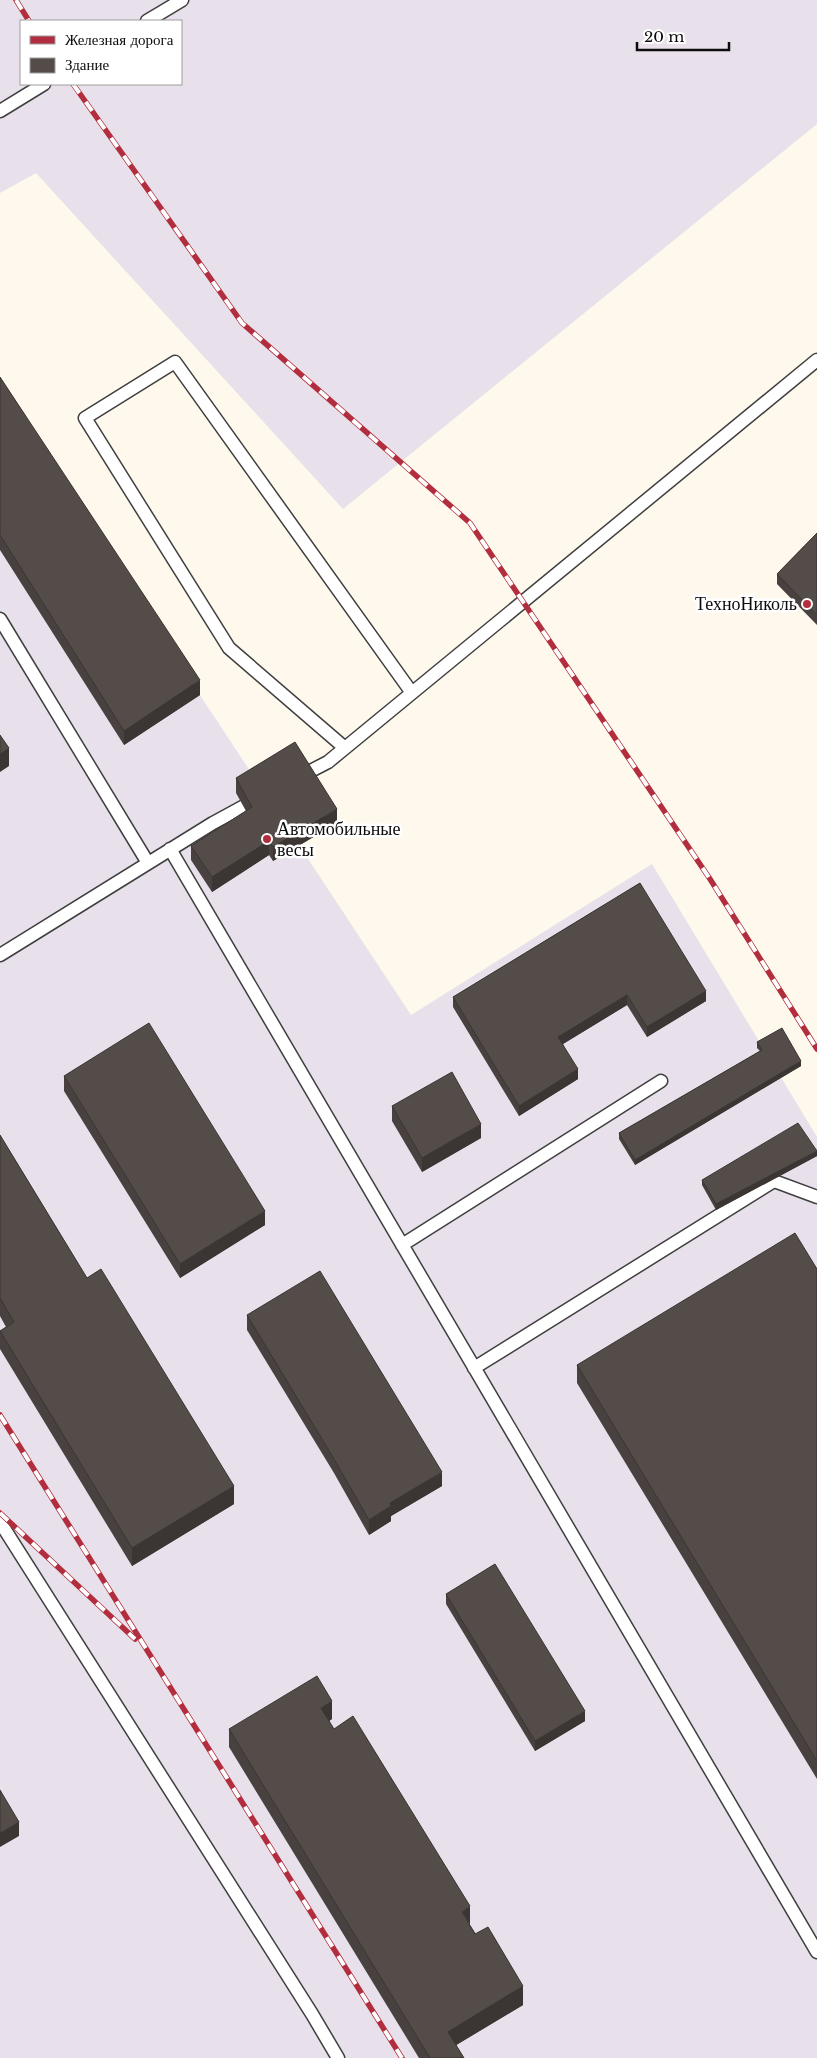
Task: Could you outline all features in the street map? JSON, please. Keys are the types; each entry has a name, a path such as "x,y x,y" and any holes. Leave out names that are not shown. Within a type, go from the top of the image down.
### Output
{"lane":[{"path":"149,20 182,0"},
{"path":"0,111 42,85"},
{"path":"287,784 328,762 817,360"},
{"path":"345,748 229,648 85,418 175,362 412,693"},
{"path":"0,619 148,863"},
{"path":"0,955 213,823 270,792"},
{"path":"170,849 817,1952"},
{"path":"402,1245 661,1082"},
{"path":"474,1368 774,1181 817,1197"},
{"path":"0,1522 338,2058"}],"shaded area":[{"path":"0,0 817,0 817,124 343,509 36,173 0,193"},
{"path":"0,392 411,1015 652,864 817,1137 817,2058 0,2058"}],"building":[{"path":"0,377 200,680 124,731 0,535"},
{"name":"ТехноНиколь","path":"817,533 817,615 777,574"},
{"path":"0,735 9,748 0,754"},
{"name":"Автомобильные весы","path":"295,742 337,809 273,847 269,841 212,877 191,846 252,807 236,778"},
{"path":"640,883 706,991 647,1027 627,995 558,1037 578,1069 519,1106 453,997"},
{"path":"149,1023 265,1211 180,1264 64,1076"},
{"path":"782,1028 801,1061 635,1160 619,1133 762,1050 757,1042"},
{"path":"452,1072 481,1124 422,1158 392,1106"},
{"path":"798,1123 817,1151 716,1204 702,1180"},
{"path":"0,1135 87,1278 101,1269 234,1486 132,1548 0,1331 14,1322 0,1298"},
{"path":"795,1233 817,1269 817,1761 577,1365"},
{"path":"320,1271 442,1472 390,1503 391,1506 369,1520 247,1315"},
{"path":"495,1564 585,1711 535,1741 446,1594"},
{"path":"317,1676 332,1701 321,1708 334,1729 353,1716 470,1906 462,1912 475,1934 488,1927 523,1986 448,2032 464,2058 430,2058 229,1729"},
{"path":"0,1790 19,1822 0,1833"}],"railway":[{"path":"16,0 28,20"},
{"path":"74,85 242,323 470,523 710,879 817,1049"},
{"path":"0,1415 402,2058"},
{"path":"0,1513 135,1639"}],"place":[{"name":"ТехноНиколь","path":"807,604"},
{"name":"Автомобильные весы","path":"267,839"}]}
